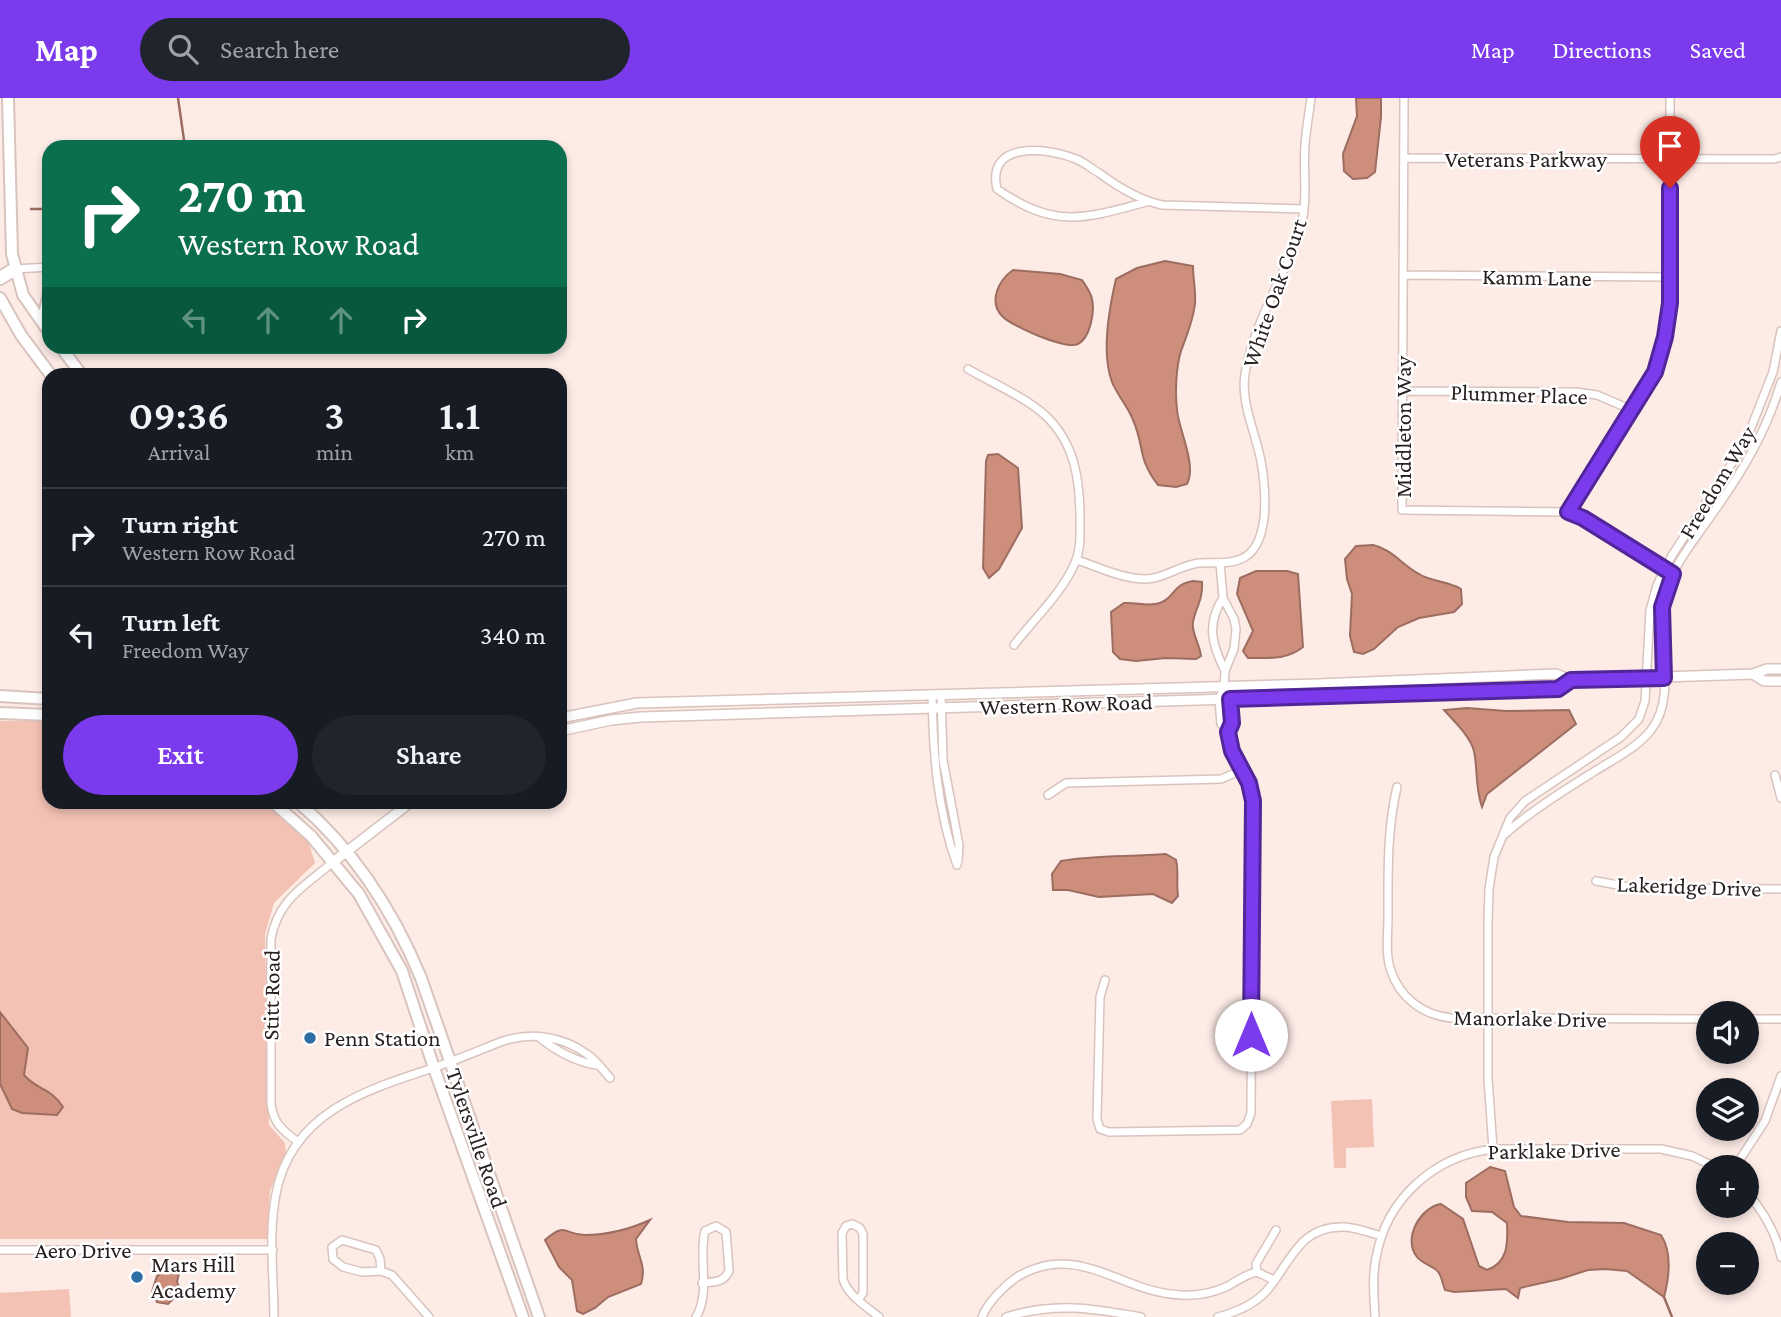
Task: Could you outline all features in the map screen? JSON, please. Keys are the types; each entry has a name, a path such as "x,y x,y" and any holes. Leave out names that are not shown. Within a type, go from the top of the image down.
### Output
{"highway":[{"path":"0,265 15,269"},
{"path":"0,278 15,269"}],"main road":[{"path":"8,98 15,269 23,295 42,322"},
{"path":"0,298 21,335 46,368"},
{"path":"0,696 42,699"},
{"path":"0,713 42,715"},
{"path":"280,809 312,836 333,862"},
{"path":"306,809 348,851"},
{"name":"Tylersville Road","path":"348,851 367,876 407,943 451,1061 539,1317"},
{"name":"Tylersville Road","path":"333,862 359,894 402,971 523,1317"}],"street":[{"name":"White Oak Court","path":"1077,560 1144,579 1163,576 1186,565 1237,561 1249,555 1257,545 1262,533 1262,469 1245,396 1244,377 1250,350 1268,300 1297,239 1303,209 1305,146 1311,98"},
{"name":"Middleton Way","path":"1404,98 1402,510 1568,512 1583,518 1673,574"},
{"path":"1568,512 1655,372 1663,347 1668,321 1670,276 1670,98"},
{"path":"1146,202 1098,215 1072,218 1053,216 1013,200 997,189 995,177 998,164 1008,154 1044,150 1078,159 1146,202 1162,205 1303,209"},
{"name":"Veterans Parkway","path":"1404,158 1779,159"},
{"path":"15,269 42,267"},
{"name":"Kamm Lane","path":"1404,275 1670,276"},
{"name":"Freedom Way","path":"1493,1149 1489,1110 1489,889 1494,857 1510,818 1525,801 1621,737 1635,724 1645,701 1650,611 1657,584 1749,434 1777,374 1781,331"},
{"path":"968,369 1046,416 1062,437 1080,484 1077,560 1060,588 1014,645"},
{"name":"Freedom Way","path":"1501,838 1531,812 1648,734 1661,713 1664,678 1662,607 1673,574 1742,470 1769,419 1781,382"},
{"name":"Plummer Place","path":"1403,391 1576,392 1597,395 1632,410"},
{"path":"1105,980 1100,997 1097,1119 1100,1129 1110,1132 1240,1130 1247,1124 1251,1113 1253,801 1249,783 1232,751 1228,732 1221,724 1219,700 1237,633 1234,619 1223,598 1220,563"},
{"path":"1223,598 1214,614 1211,633 1225,671"},
{"name":"Western Row Road","path":"567,717 637,703 1224,687 1556,674 1571,680 1646,675 1664,678 1753,674 1767,669 1781,669"},
{"name":"Western Row Road","path":"1753,674 1764,681 1781,681"},
{"name":"Western Row Road","path":"567,729 641,717 1558,689 1571,680"},
{"path":"1224,687 1230,699 1232,723 1228,732"},
{"path":"936,694 934,765 950,845 957,865 959,845 936,708"},
{"path":"1048,795 1066,783 1221,779 1242,770"},
{"path":"1775,775 1781,798"},
{"name":"Manorlake Drive","path":"1397,787 1391,812 1388,851 1388,947 1391,973 1410,1000 1432,1014 1451,1018 1696,1019"},
{"path":"333,862 402,809"},
{"name":"Stitt Road","path":"298,1142 280,1128 273,1118 271,1103 271,939 274,923 289,899 333,862"},
{"name":"Lakeridge Drive","path":"1596,881 1634,888 1781,889"},
{"path":"1759,1019 1781,1019"},
{"path":"274,1317 276,1191 298,1142 322,1118 348,1100 515,1038 555,1037 589,1055 610,1078"},
{"path":"1743,1155 1765,1121 1781,1076"},
{"name":"Parklake Drive","path":"1375,1317 1375,1262 1382,1236 1393,1213 1417,1182 1450,1161 1493,1149 1661,1149 1696,1158"},
{"path":"1759,1208 1775,1235 1781,1257"},
{"path":"858,1300 863,1293 863,1234 860,1228 852,1224 846,1226 842,1233 845,1286 858,1300 879,1317"},
{"path":"699,1316 702,1301 702,1283 702,1243 705,1231 716,1226 726,1232 729,1271 720,1281 702,1283"},
{"path":"1218,1317 1249,1304 1269,1289 1298,1246 1319,1231 1345,1227 1382,1236"},
{"path":"1257,1272 1256,1264 1276,1230"},
{"path":"381,1271 376,1250 342,1240 332,1247 331,1254 337,1264 362,1272 381,1271 397,1280 429,1317"},
{"name":"Aero Drive","path":"0,1250 273,1250"},
{"path":"982,1317 988,1306 1015,1279 1049,1265 1068,1263 1087,1266 1152,1292 1184,1296 1217,1290 1257,1272 1274,1280"},
{"path":"1006,1317 1035,1309 1068,1306 1141,1317"}],"shaded area":[{"path":"1356,98 1381,98 1381,117 1375,172 1367,178 1353,179 1344,171 1343,154 1357,116"},
{"path":"1165,261 1193,266 1195,294 1193,316 1179,357 1176,388 1178,418 1189,458 1190,476 1187,484 1176,487 1158,485 1151,476 1144,460 1137,429 1112,382 1107,358 1109,317 1116,279 1137,268"},
{"path":"1013,270 1060,274 1082,280 1091,294 1093,304 1091,324 1082,341 1072,345 1062,344 1039,336 1002,316 996,304 997,291 1003,279"},
{"path":"998,454 1018,468 1022,528 999,569 989,578 983,568 986,461 988,455"},
{"path":"1373,545 1386,550 1424,577 1461,589 1462,604 1454,612 1419,618 1398,627 1374,649 1363,654 1354,652 1350,636 1352,594 1345,559 1356,546"},
{"path":"1256,571 1287,571 1298,574 1303,647 1291,654 1248,658 1243,651 1253,631 1237,594 1240,578"},
{"path":"1193,581 1202,582 1193,626 1201,656 1196,659 1136,661 1120,659 1113,652 1111,612 1124,603 1160,603 1181,585"},
{"path":"1467,708 1506,711 1569,710 1576,724 1487,794 1482,807 1472,745 1444,710"},
{"path":"0,721 42,721 42,809 271,809 308,840 315,863 274,903 265,934 269,1125 285,1143 286,1153 270,1191 267,1239 0,1239"},
{"path":"1166,854 1176,860 1177,865 1178,896 1172,903 1153,894 1099,897 1068,890 1053,890 1052,874 1061,861"},
{"path":"0,1012 28,1048 24,1075 49,1092 63,1107 57,1115 22,1113 12,1109 0,1084"},
{"path":"1372,1099 1374,1147 1346,1148 1346,1168 1334,1168 1331,1101"},
{"path":"1490,1167 1505,1171 1514,1207 1521,1216 1568,1222 1624,1223 1661,1235 1667,1249 1668,1265 1664,1297 1627,1271 1605,1269 1588,1270 1520,1288 1518,1298 1506,1289 1454,1292 1445,1290 1437,1271 1417,1257 1413,1249 1416,1224 1427,1211 1441,1204 1463,1219 1479,1266 1487,1270 1494,1267 1503,1257 1507,1245 1507,1223 1492,1212 1472,1211 1466,1197 1466,1183"},
{"path":"650,1220 636,1239 642,1266 641,1284 608,1297 583,1314 577,1311 572,1280 559,1267 545,1240 562,1230 585,1235 602,1234"},
{"path":"167,1270 179,1273 177,1282 181,1291 168,1304 157,1302 152,1292 157,1276"},
{"path":"69,1289 71,1317 0,1317 0,1293"}],"waterway":[{"path":"178,98 184,140"},
{"path":"31,209 42,209"},
{"path":"1664,1297 1672,1317"}],"place":[{"name":"Penn Station","path":"310,1038"},
{"name":"Mars Hill Academy","path":"137,1277"}],"route":[{"path":"1251,1035 1253,801 1249,783 1232,751 1228,732 1232,723 1230,699 1558,689 1571,680 1664,678 1662,607 1673,574 1583,518 1568,512 1643,394 1660,357 1670,303 1670,188"}]}
